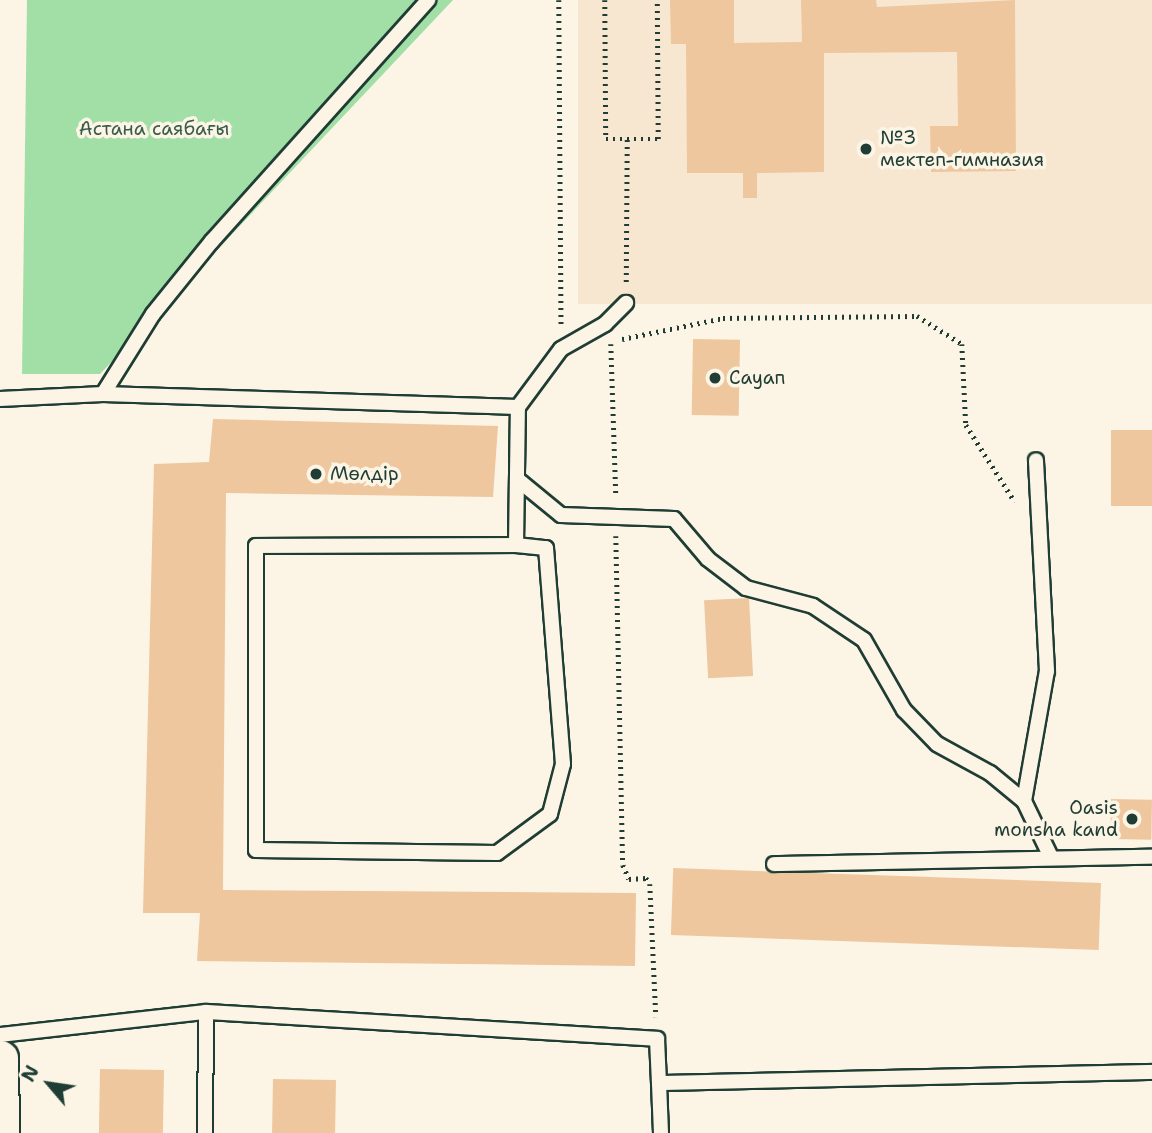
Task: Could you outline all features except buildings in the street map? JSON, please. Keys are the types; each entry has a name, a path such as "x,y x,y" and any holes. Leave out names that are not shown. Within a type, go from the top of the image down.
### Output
{"street":[{"path":"0,1058 1,1133"}],"lane":[{"path":"103,394 153,314 212,241 428,0"},
{"path":"516,545 518,407 561,349 605,324 626,303"},
{"path":"0,399 103,394 518,407"},
{"path":"1024,801 1047,671 1036,460"},
{"path":"517,480 561,514 674,519 708,559 746,588 813,606 864,640 904,710 937,744 990,773 1024,801 1051,857"},
{"path":"516,545 546,548 563,764 550,814 497,853 256,850 256,546 516,545"},
{"path":"774,864 1152,856"},
{"path":"205,1133 206,1012"},
{"path":"0,1035 206,1012 657,1039 660,1133"},
{"path":"659,1083 1152,1073"}],"path":[{"path":"559,0 561,349"},
{"path":"605,0 606,139 658,139 656,0"},
{"path":"626,303 627,139"},
{"path":"611,342 723,318 917,316 962,344 966,425 1017,506"},
{"path":"605,324 611,342 623,865 629,879 646,878 650,884 657,1039"}],"shaded area":[{"name":"№3 мектеп-гимназия","path":"578,0 1152,0 1152,304 578,304"}],"green space":[{"name":"Астана саябағы","path":"27,0 453,0 100,374 22,374"}],"place":[{"name":"№3 мектеп-гимназия","path":"866,149"},
{"name":"Сауап","path":"715,378"},
{"name":"Мөлдір","path":"316,474"},
{"name":"Oasis monsha kand","path":"1132,819"}]}
